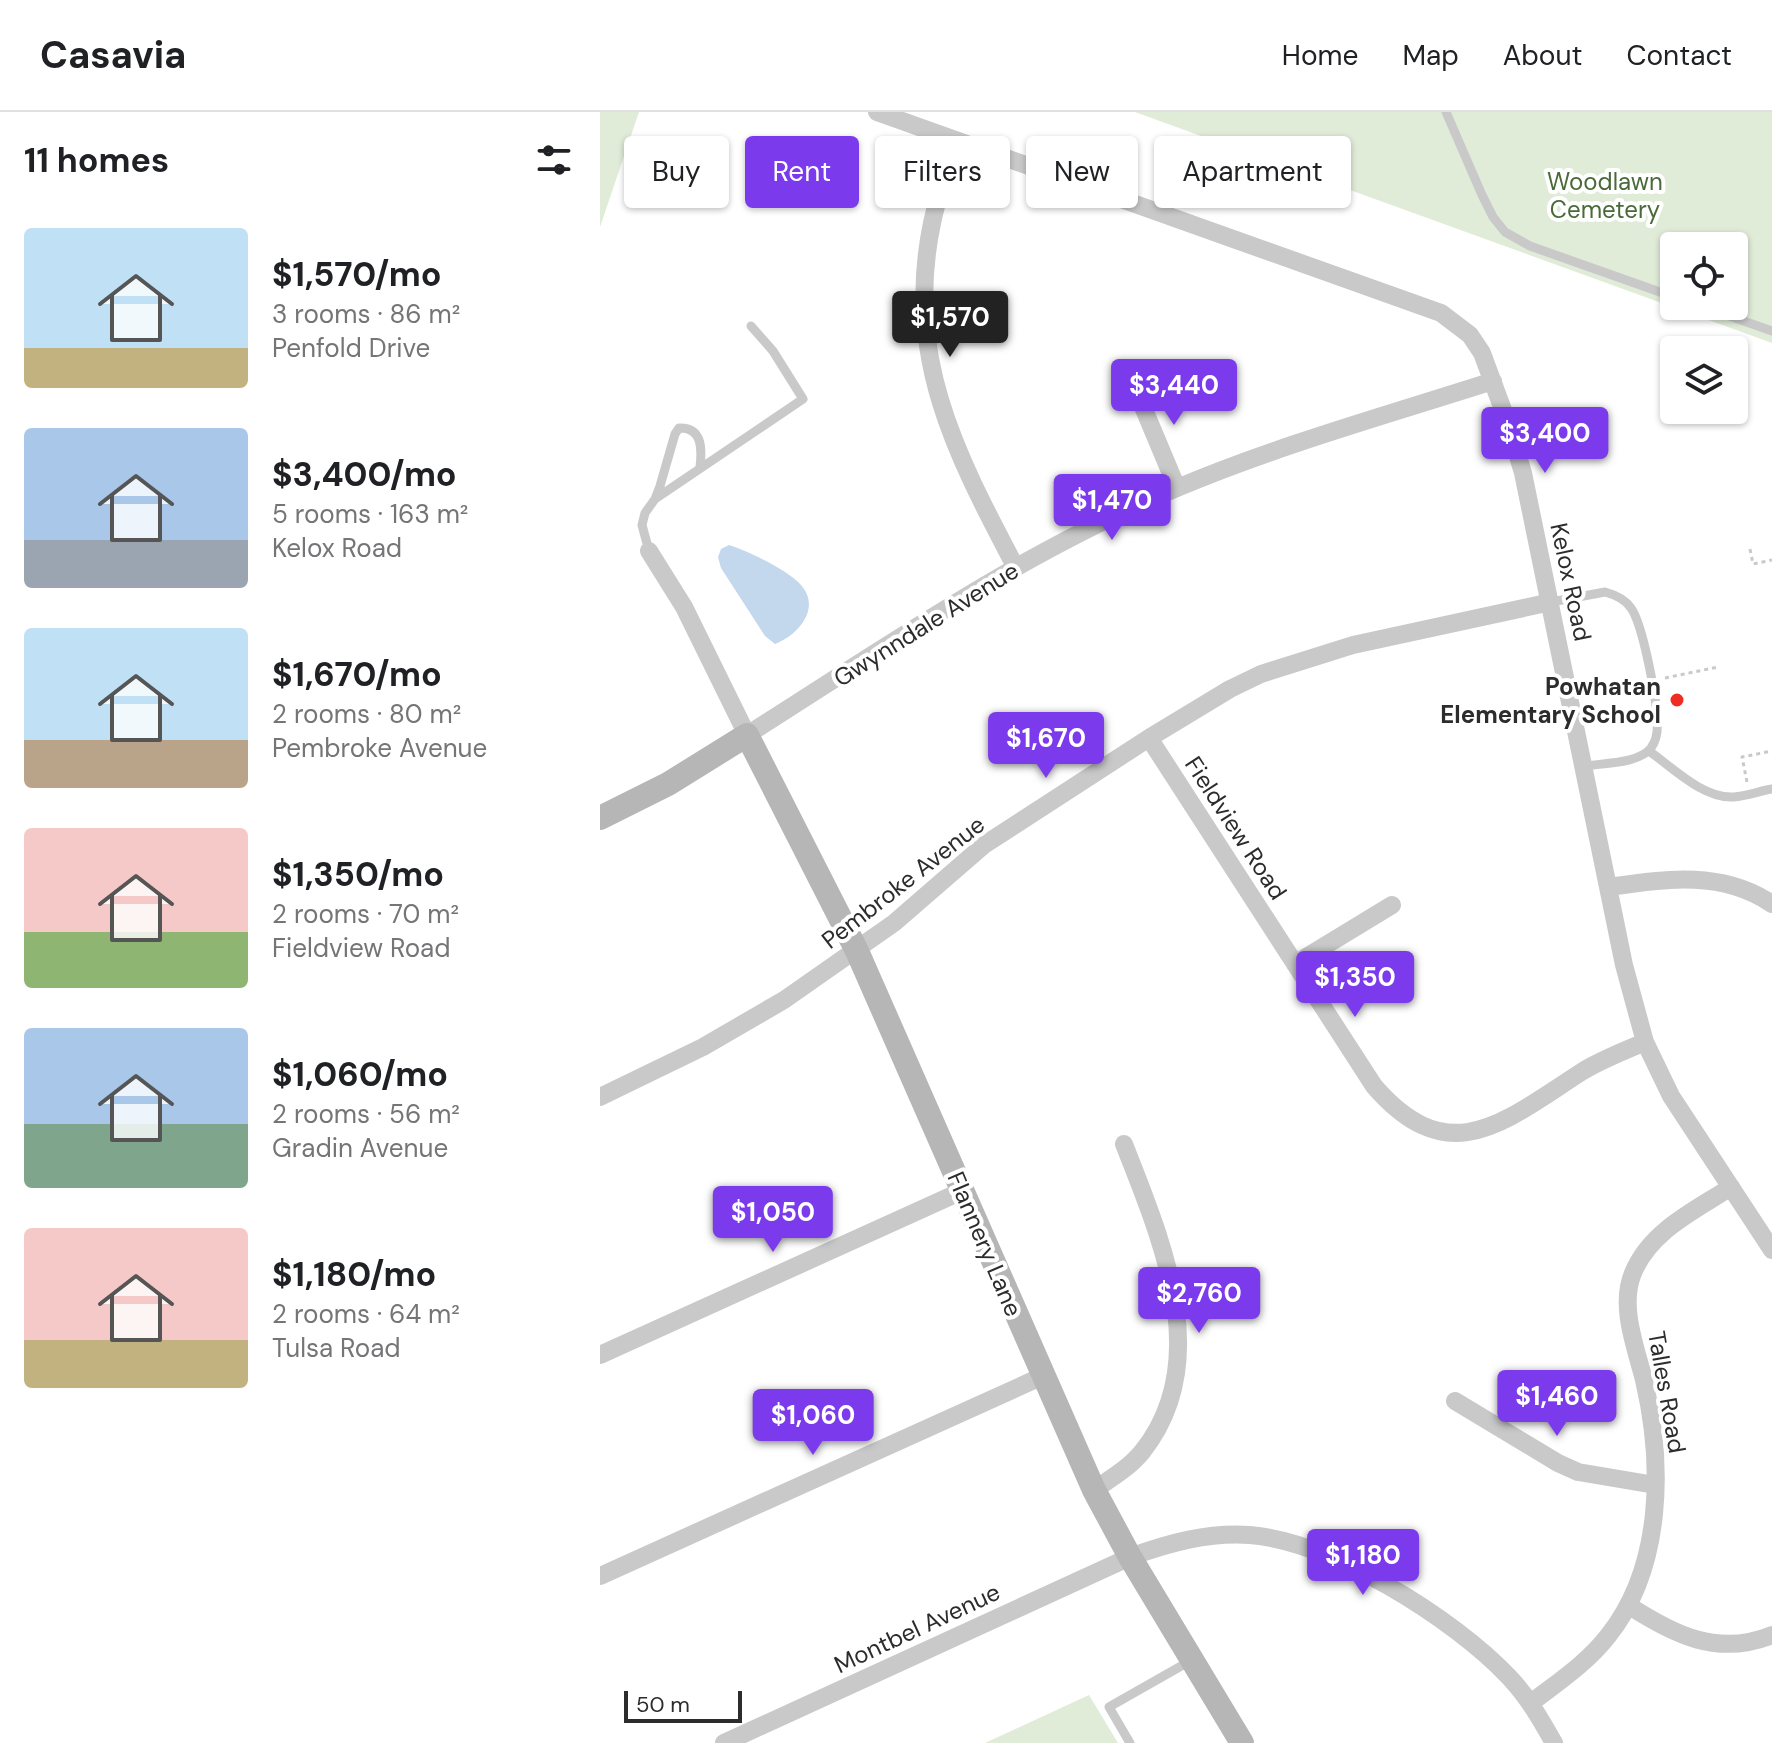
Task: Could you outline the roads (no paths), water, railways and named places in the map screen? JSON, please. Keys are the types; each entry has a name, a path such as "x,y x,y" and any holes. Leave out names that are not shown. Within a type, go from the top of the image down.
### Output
{"street":[{"name":"Kelox Road","path":"877,112 942,136"},
{"name":"Kelox Road","path":"1010,160 1441,313 1470,335 1482,353 1493,381 1523,473 1624,965 1645,1042 1671,1096 1772,1250"},
{"path":"936,208 931,225 923,304 932,376 957,451 1016,568"},
{"name":"Gwynndale Avenue","path":"600,818 668,784 1016,568 1075,536 1177,488 1324,434 1493,381"},
{"path":"1133,383 1177,488"},
{"path":"649,551 684,607 747,735"},
{"name":"Pembroke Avenue","path":"600,1097 744,1024 857,951 984,845 1230,689 1261,674 1353,645 1551,602"},
{"name":"Flannery Lane","path":"747,735 857,951 1094,1490 1130,1557 1242,1743"},
{"name":"Fieldview Road","path":"1149,738 1381,1095 1400,1115 1418,1126 1439,1131 1471,1131 1505,1121 1586,1070 1645,1042"},
{"path":"1609,887 1687,878 1713,880 1740,888 1772,904"},
{"path":"1295,964 1392,905"},
{"path":"1094,1490 1127,1467 1142,1452 1154,1433 1170,1399 1178,1354 1174,1296 1154,1221 1124,1144"},
{"name":"Talles Road","path":"1531,1703 1593,1653 1610,1634 1628,1605 1648,1547 1657,1458 1630,1323 1628,1301 1631,1277 1642,1253 1657,1238 1731,1187"},
{"path":"600,1355 962,1191"},
{"path":"600,1576 1043,1376"},
{"path":"1455,1401 1578,1472 1655,1485"},
{"name":"Montbel Avenue","path":"724,1743 1130,1557 1167,1544 1226,1535 1278,1540 1309,1547 1374,1579 1432,1615 1488,1656 1531,1703 1554,1743"},
{"path":"1628,1605 1655,1623 1700,1643 1743,1643 1772,1635"}],"lane":[{"path":"1446,112 1482,195 1505,232 1530,246 1660,292"},
{"path":"1741,320 1772,331"},
{"path":"655,499 803,399 773,351 751,326"},
{"path":"649,551 642,525 645,513 655,499 679,428 686,427 693,431 700,440 700,467"},
{"path":"1551,602 1605,592 1626,601 1639,626 1658,717 1657,731 1649,751 1630,759 1585,766"},
{"path":"1649,751 1713,793 1735,797 1772,789"},
{"path":"1130,1743 1109,1707 1193,1659"}],"water":[{"path":"729,545 757,556 801,585 807,594 808,612 791,635 775,644 765,636 721,568 718,557 721,549"}],"place":[{"name":"Powhatan Elementary School","path":"1677,700"}],"park label":[{"name":"Woodlawn Cemetery","path":"1605,195"}]}
